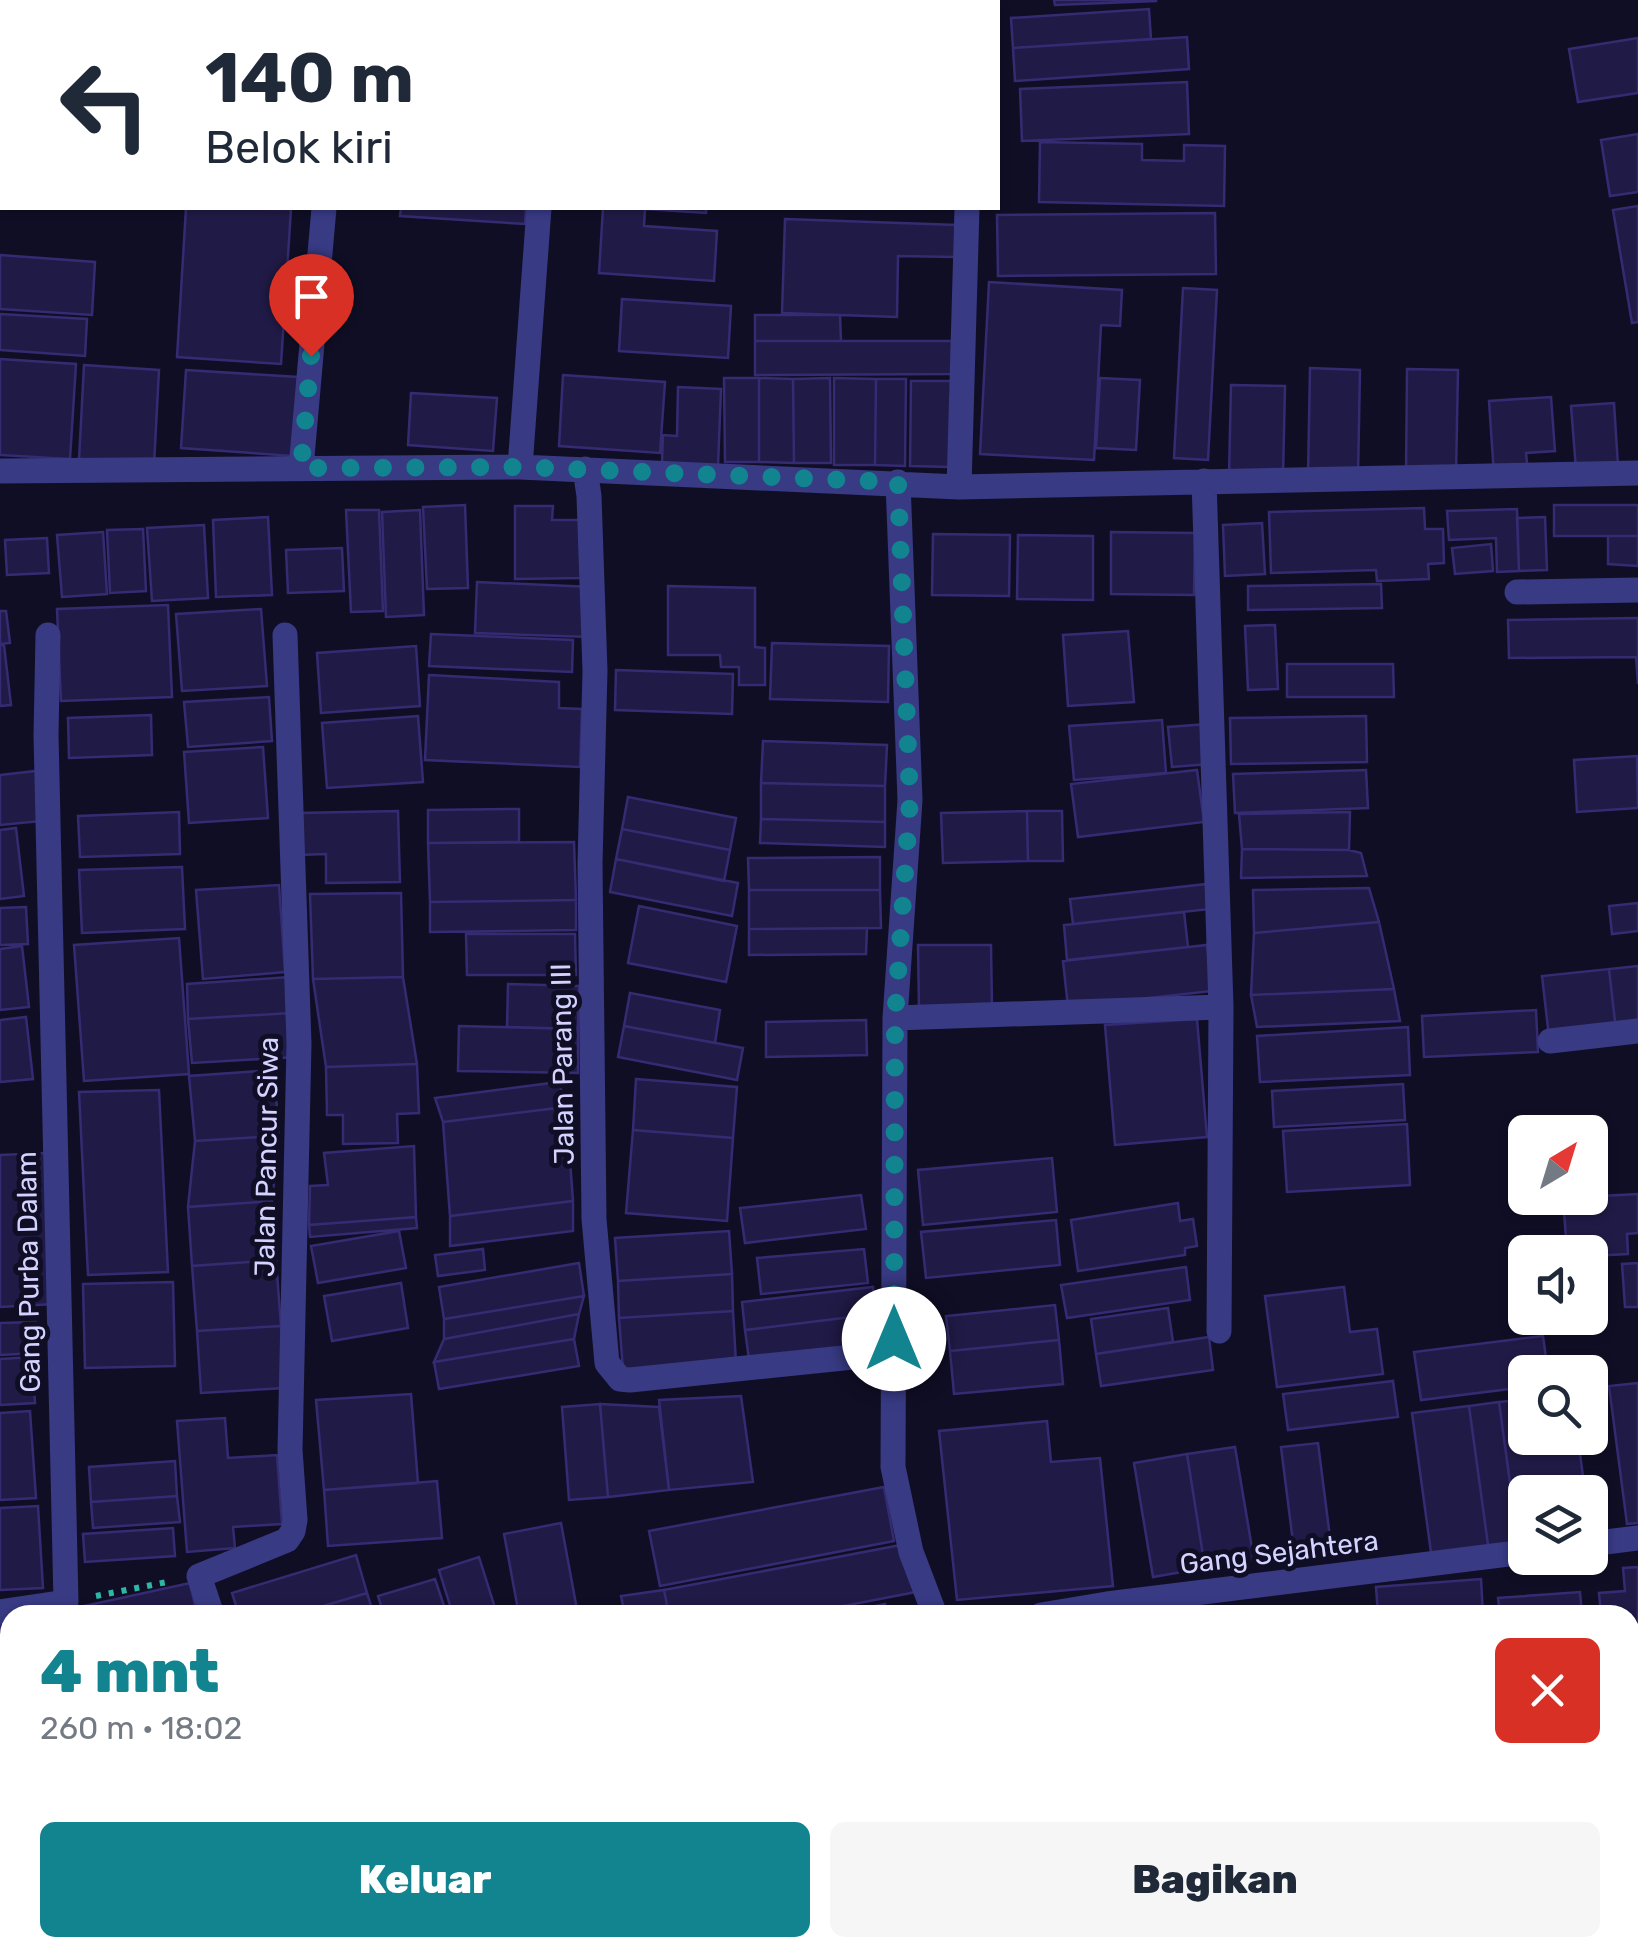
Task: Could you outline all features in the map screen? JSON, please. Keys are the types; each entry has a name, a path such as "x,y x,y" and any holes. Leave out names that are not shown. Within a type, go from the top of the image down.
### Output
{"street":[{"path":"301,468 324,210"},
{"path":"520,467 539,210"},
{"path":"959,487 967,210"},
{"path":"0,472 520,467 959,487 1638,474"},
{"name":"Jalan Parang III","path":"585,469 595,671 590,862 594,1219 607,1363 620,1379 630,1380 893,1346"},
{"path":"1204,481 1221,1007 1219,1331"},
{"path":"898,482 910,800 895,1018 892,1467 911,1552 931,1605"},
{"path":"1517,592 1638,590"},
{"name":"Gang Purba Dalam","path":"48,635 46,735 66,1602"},
{"name":"Jalan Pancur Siwa","path":"199,1576 287,1540 295,1520 290,1450 299,1044 284,636"},
{"path":"895,1018 1221,1007"},
{"path":"1550,1041 1638,1031"},
{"path":"1608,1542 1638,1538"},
{"name":"Gang Sejahtera","path":"1106,1605 1508,1554"},
{"path":"199,1576 209,1605"},
{"path":"46,1605 66,1602"}],"path":[{"path":"66,1602 199,1576"}],"building":[{"path":"1054,0 1156,0 1156,1 1055,5"},
{"path":"1149,9 1151,39 1013,48 1011,18"},
{"path":"1187,37 1189,69 1015,81 1013,48"},
{"path":"1638,38 1638,93 1578,102 1569,49"},
{"path":"1187,82 1189,134 1022,141 1020,89"},
{"path":"1638,134 1638,192 1610,196 1601,140"},
{"path":"1040,142 1142,144 1142,160 1184,161 1184,145 1225,146 1224,206 1039,202"},
{"path":"1638,206 1638,322 1632,323 1613,210"},
{"path":"186,210 291,210 281,364 177,357"},
{"path":"401,210 526,210 525,224 400,216"},
{"path":"603,210 645,210 644,226 717,231 714,281 599,273"},
{"path":"660,210 706,210 706,213"},
{"path":"1215,213 1216,274 998,276 997,215"},
{"path":"785,219 957,225 956,257 898,256 897,317 782,313"},
{"path":"0,255 95,262 92,315 0,309"},
{"path":"989,282 1122,290 1120,326 1101,325 1094,460 980,454"},
{"path":"1183,288 1217,290 1208,460 1174,458"},
{"path":"622,299 731,306 728,358 619,351"},
{"path":"0,314 87,319 85,356 0,350"},
{"path":"755,315 840,315 841,341 755,341"},
{"path":"755,341 952,341 952,374 755,375"},
{"path":"0,359 76,364 70,459 0,455"},
{"path":"84,365 159,370 154,465 79,460"},
{"path":"1310,368 1360,370 1358,476 1308,475"},
{"path":"1407,369 1458,370 1456,475 1406,474"},
{"path":"186,370 298,377 293,456 181,448"},
{"path":"563,375 665,382 660,453 559,446"},
{"path":"724,378 759,378 759,462 725,462"},
{"path":"759,378 793,379 794,463 759,462"},
{"path":"830,378 831,463 794,463 793,379"},
{"path":"834,378 876,379 875,465 834,465"},
{"path":"1100,378 1140,380 1136,450 1096,448"},
{"path":"876,379 906,379 905,466 875,465"},
{"path":"911,381 953,381 952,467 910,466"},
{"path":"1231,385 1285,386 1283,477 1229,476"},
{"path":"678,387 721,389 718,466 662,463 663,435 677,436"},
{"path":"411,393 497,398 493,451 408,445"},
{"path":"1551,397 1555,451 1526,453 1528,472 1494,475 1489,401"},
{"path":"1614,403 1618,466 1576,469 1571,406"},
{"path":"465,505 468,588 427,589 423,507"},
{"path":"1554,505 1638,505 1638,536 1554,536"},
{"path":"515,506 553,506 552,520 582,520 583,578 515,579"},
{"path":"1424,508 1425,529 1443,529 1444,563 1428,564 1429,579 1377,581 1376,570 1271,573 1269,512"},
{"path":"1517,509 1519,571 1497,572 1496,538 1449,540 1447,511"},
{"path":"346,510 379,510 383,611 351,612"},
{"path":"420,510 424,615 386,617 382,512"},
{"path":"268,517 272,595 216,597 213,520"},
{"path":"1545,517 1547,570 1519,571 1517,518"},
{"path":"1262,523 1265,574 1225,576 1223,525"},
{"path":"204,525 208,598 152,601 147,528"},
{"path":"143,529 146,591 110,593 107,530"},
{"path":"103,532 107,594 62,597 57,535"},
{"path":"1111,532 1195,533 1194,595 1111,594"},
{"path":"933,534 1010,535 1009,596 932,595"},
{"path":"1018,535 1093,536 1093,600 1017,599"},
{"path":"1608,536 1638,536 1638,566 1608,564"},
{"path":"47,538 49,573 7,575 5,540"},
{"path":"1491,544 1493,571 1455,574 1452,548"},
{"path":"342,548 344,591 288,593 286,550"},
{"path":"477,582 591,587 590,637 475,633"},
{"path":"1381,584 1382,608 1248,610 1248,586"},
{"path":"668,586 755,588 755,647 765,648 765,685 739,685 739,667 721,667 720,655 668,655"},
{"path":"168,605 172,697 61,701 57,609"},
{"path":"261,609 267,686 182,691 176,614"},
{"path":"0,611 6,611 10,643 0,644"},
{"path":"1638,618 1638,684 1636,657 1509,658 1508,620"},
{"path":"1275,625 1278,689 1248,690 1245,626"},
{"path":"1128,631 1134,702 1068,706 1063,635"},
{"path":"431,634 573,640 572,672 429,666"},
{"path":"772,643 889,646 888,702 770,699"},
{"path":"0,645 4,645 11,705 0,706"},
{"path":"416,646 420,706 321,713 317,653"},
{"path":"1287,664 1393,664 1394,697 1287,697"},
{"path":"616,670 733,674 732,714 615,710"},
{"path":"429,675 559,682 559,708 582,709 580,767 425,760"},
{"path":"269,697 272,741 188,747 184,702"},
{"path":"151,715 152,755 69,758 68,718"},
{"path":"418,716 423,782 327,788 322,723"},
{"path":"1366,716 1367,762 1231,764 1230,718"},
{"path":"1162,720 1166,773 1074,780 1069,726"},
{"path":"1207,724 1210,764 1172,767 1168,727"},
{"path":"763,741 887,745 885,786 761,783"},
{"path":"263,747 268,818 189,823 184,752"},
{"path":"1637,756 1638,808 1577,812 1574,760"},
{"path":"1197,770 1204,822 1078,837 1071,784"},
{"path":"1366,770 1368,808 1235,813 1233,774"},
{"path":"36,771 42,821 0,825 0,775"},
{"path":"761,783 885,786 885,822 761,819"},
{"path":"628,797 736,818 730,850 622,829"},
{"path":"519,809 519,842 428,843 428,810"},
{"path":"398,811 400,882 326,883 326,854 299,855 298,813"},
{"path":"1027,811 1028,861 943,863 941,813"},
{"path":"1027,811 1062,811 1063,861 1028,861"},
{"path":"179,812 180,854 80,857 78,816"},
{"path":"1350,812 1349,850 1242,849 1239,814"},
{"path":"761,819 885,822 885,847 760,843"},
{"path":"16,828 24,896 0,899 0,830"},
{"path":"622,829 730,850 724,881 616,859"},
{"path":"574,842 576,900 430,902 428,843"},
{"path":"1242,849 1349,850 1361,853 1367,876 1241,878"},
{"path":"880,857 880,890 749,890 748,858"},
{"path":"616,859 738,883 732,916 610,892"},
{"path":"182,867 185,929 82,933 79,870"},
{"path":"1207,884 1210,909 1073,924 1070,899"},
{"path":"279,885 285,972 203,979 196,890"},
{"path":"1369,888 1379,922 1254,933 1253,890"},
{"path":"749,890 880,890 881,928 749,929"},
{"path":"401,893 403,977 313,979 310,894"},
{"path":"576,900 576,930 430,932 430,902"},
{"path":"1638,903 1638,931 1612,934 1609,906"},
{"path":"639,906 737,926 726,982 628,963"},
{"path":"26,907 28,944 0,945 0,908"},
{"path":"1184,912 1188,947 1067,960 1064,925"},
{"path":"1379,922 1394,989 1251,995 1254,933"},
{"path":"867,928 866,954 749,955 749,929"},
{"path":"466,934 575,934 576,975 467,975"},
{"path":"179,938 189,1074 84,1081 74,945"},
{"path":"918,945 991,945 992,1008 919,1009"},
{"path":"1207,945 1212,991 1068,1007 1063,961"},
{"path":"22,946 29,1007 0,1010 0,949"},
{"path":"1638,966 1638,1028 1616,1030 1609,969"},
{"path":"1609,969 1616,1030 1549,1037 1542,976"},
{"path":"289,977 291,1013 188,1019 187,984"},
{"path":"403,977 417,1064 326,1067 313,979"},
{"path":"508,984 579,986 578,1029 507,1027"},
{"path":"1394,989 1400,1021 1257,1027 1251,995"},
{"path":"630,993 720,1010 715,1043 624,1026"},
{"path":"1536,1010 1538,1052 1424,1057 1422,1016"},
{"path":"291,1013 295,1057 192,1063 188,1019"},
{"path":"26,1017 33,1079 0,1082 0,1020"},
{"path":"1197,1019 1207,1137 1115,1145 1105,1025"},
{"path":"866,1020 867,1055 766,1057 766,1022"},
{"path":"459,1026 578,1029 578,1073 458,1071"},
{"path":"624,1026 743,1048 737,1080 618,1057"},
{"path":"1408,1027 1410,1075 1260,1082 1257,1036"},
{"path":"417,1064 419,1113 397,1114 398,1143 343,1144 343,1115 327,1115 326,1067"},
{"path":"274,1070 279,1136 195,1141 189,1076"},
{"path":"636,1079 737,1087 733,1138 633,1130"},
{"path":"559,1082 566,1107 443,1122 435,1098"},
{"path":"1403,1084 1405,1120 1274,1127 1272,1091"},
{"path":"159,1090 168,1272 88,1275 79,1092"},
{"path":"566,1107 573,1201 450,1216 443,1122"},
{"path":"1407,1124 1410,1185 1287,1192 1283,1131"},
{"path":"633,1130 733,1138 727,1221 626,1213"},
{"path":"279,1136 272,1201 188,1207 195,1141"},
{"path":"414,1146 416,1217 309,1225 310,1186 328,1185 324,1153"},
{"path":"45,1153 54,1304 0,1307 0,1155"},
{"path":"1052,1158 1057,1212 923,1225 918,1170"},
{"path":"1638,1194 1638,1233 1627,1234 1628,1254 1608,1255 1608,1235 1566,1235 1564,1215 1608,1215 1608,1196"},
{"path":"861,1195 866,1229 745,1243 740,1208"},
{"path":"272,1201 276,1260 192,1266 188,1207"},
{"path":"573,1201 573,1231 450,1246 450,1216"},
{"path":"1178,1203 1180,1221 1193,1219 1197,1246 1185,1248 1185,1255 1078,1271 1071,1220"},
{"path":"416,1217 417,1228 310,1237 309,1225"},
{"path":"1056,1220 1060,1265 926,1278 921,1232"},
{"path":"399,1231 406,1268 318,1283 311,1246"},
{"path":"729,1231 732,1274 618,1281 615,1238"},
{"path":"483,1249 485,1270 438,1276 435,1255"},
{"path":"864,1249 868,1283 761,1294 757,1258"},
{"path":"276,1260 281,1326 197,1331 192,1266"},
{"path":"579,1263 584,1296 444,1319 439,1287"},
{"path":"1638,1263 1638,1307 1625,1307 1622,1264"},
{"path":"1186,1267 1190,1300 1067,1318 1061,1285"},
{"path":"732,1274 733,1311 619,1318 618,1281"},
{"path":"173,1282 175,1366 85,1368 83,1284"},
{"path":"401,1283 408,1328 332,1341 324,1296"},
{"path":"873,1287 876,1314 745,1330 742,1302"},
{"path":"1344,1287 1350,1332 1377,1329 1383,1374 1277,1387 1265,1296"},
{"path":"584,1296 579,1314 444,1339 444,1319"},
{"path":"1055,1305 1059,1340 950,1351 946,1316"},
{"path":"1168,1308 1173,1342 1096,1354 1091,1319"},
{"path":"733,1311 736,1363 623,1370 619,1318"},
{"path":"579,1314 574,1339 434,1362 444,1339"},
{"path":"876,1314 880,1352 750,1367 745,1330"},
{"path":"36,1322 38,1353 0,1355 0,1323"},
{"path":"281,1326 285,1388 201,1393 197,1331"},
{"path":"1543,1336 1546,1355 1508,1355 1508,1389 1421,1400 1414,1352"},
{"path":"1209,1337 1213,1370 1101,1386 1096,1354"},
{"path":"574,1339 579,1366 439,1389 434,1362"},
{"path":"1059,1340 1063,1384 954,1394 950,1351"},
{"path":"32,1357 35,1403 0,1405 0,1359"},
{"path":"1393,1381 1398,1417 1288,1430 1283,1394"},
{"path":"1638,1383 1638,1523 1627,1524 1609,1386"},
{"path":"411,1394 418,1483 324,1490 316,1400"},
{"path":"741,1396 753,1482 669,1490 659,1400"},
{"path":"1508,1401 1508,1455 1580,1455 1583,1475 1509,1475 1499,1402"},
{"path":"1499,1402 1509,1475 1508,1550 1489,1552 1469,1406"},
{"path":"600,1404 608,1497 569,1500 562,1407"},
{"path":"600,1404 659,1407 669,1490 608,1497"},
{"path":"1469,1406 1489,1552 1432,1560 1412,1413"},
{"path":"30,1411 36,1498 0,1500 0,1413"},
{"path":"225,1418 228,1458 277,1455 282,1524 233,1527 235,1548 187,1552 177,1421"},
{"path":"1047,1421 1051,1462 1100,1458 1113,1586 957,1600 939,1431"},
{"path":"1318,1443 1332,1553 1295,1558 1281,1447"},
{"path":"1235,1447 1254,1560 1205,1568 1187,1454"},
{"path":"1187,1454 1205,1568 1153,1577 1134,1463"},
{"path":"175,1461 177,1496 91,1502 89,1467"},
{"path":"437,1481 442,1538 328,1546 324,1490"},
{"path":"884,1487 894,1541 660,1586 649,1531"},
{"path":"177,1496 180,1522 93,1528 91,1502"},
{"path":"38,1506 43,1588 0,1590 0,1508"},
{"path":"561,1523 576,1605 517,1605 504,1534"},
{"path":"173,1528 175,1556 85,1562 83,1534"},
{"path":"906,1544 916,1592 849,1605 667,1605 664,1590"},
{"path":"356,1555 367,1593 327,1605 236,1605 232,1593"},
{"path":"479,1557 494,1605 450,1605 439,1570"},
{"path":"1638,1567 1638,1605 1600,1605 1599,1593 1625,1591 1623,1568"},
{"path":"435,1579 444,1605 381,1605 378,1596"},
{"path":"1481,1579 1482,1605 1377,1605 1376,1587"},
{"path":"190,1583 195,1605 89,1605"},
{"path":"664,1590 667,1605 623,1605 621,1596"},
{"path":"1580,1592 1581,1605 1499,1605 1498,1598"},
{"path":"367,1593 371,1605 327,1605"}],"route":[{"path":"311,356 301,468 520,467 898,482 910,800 895,1018 894,1339"}]}
